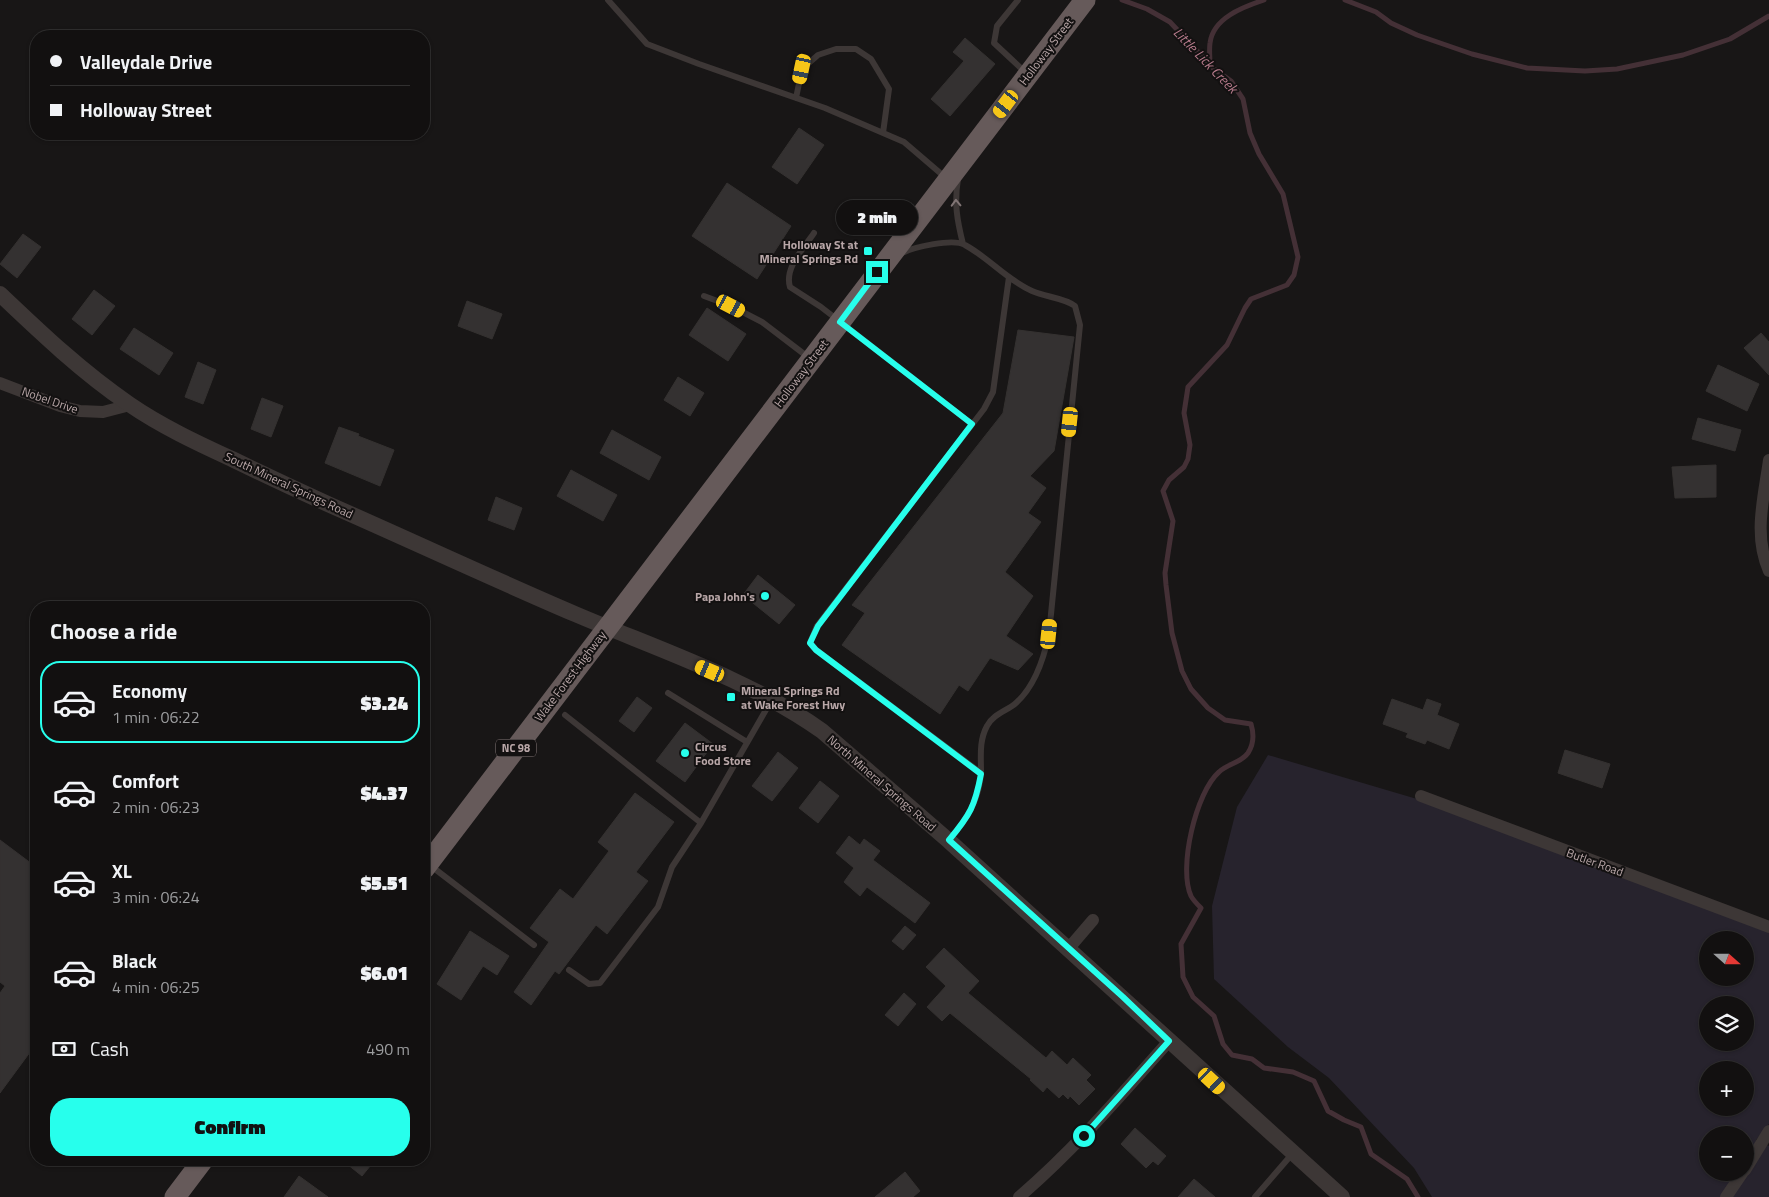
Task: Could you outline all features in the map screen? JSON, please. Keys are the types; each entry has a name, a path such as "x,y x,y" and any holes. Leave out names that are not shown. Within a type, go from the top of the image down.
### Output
{"highway":[{"name":"Holloway Street","path":"608,627 1084,0"},
{"name":"Wake Forest Highway","path":"430,861 608,627"},
{"path":"174,1197 198,1166"}],"street":[{"name":"South Mineral Springs Road","path":"0,294 86,373 130,405 186,437 299,491 608,627"},
{"name":"Nobel Drive","path":"0,383 60,406 80,411 103,412 130,405"},
{"path":"1769,460 1760,521 1760,540 1763,558 1769,571"},
{"name":"North Mineral Springs Road","path":"608,627 726,677 772,700 804,718 822,731 949,840 1342,1197"},
{"name":"Butler Road","path":"1421,796 1769,927"},
{"path":"1069,948 1093,920"},
{"path":"1019,1197 1064,1156 1093,1126 1169,1041"},
{"path":"1754,1155 1769,1132"},
{"path":"1726,1197 1737,1181"}],"lane":[{"path":"608,0 647,44 825,108 904,142 948,180"},
{"path":"1018,0 997,26 994,43 1028,74"},
{"path":"796,98 802,69 818,55 836,49 856,50 871,59 889,89 883,133"},
{"path":"961,162 956,193 957,221 964,244"},
{"path":"814,233 791,268 788,280 790,287 840,322 972,424"},
{"path":"887,260 914,247 938,244 964,244 1031,291 1070,302 1076,306 1080,325 1049,634 1045,651 1032,684 1016,703 995,716 987,725 981,741 981,774 976,799 966,819 949,840"},
{"path":"981,774 816,650 810,643 818,626 984,410 993,392 1009,277"},
{"path":"704,296 731,306 762,322 811,359"},
{"path":"668,693 746,742"},
{"path":"570,970 589,984 600,983 658,907 672,867 701,823 746,742 772,700"},
{"path":"564,715 701,823"},
{"path":"430,869 534,946"},
{"path":"1255,1197 1293,1154"}],"shaded area":[{"path":"1268,755 1417,799 1769,930 1769,1124 1756,1140 1769,1146 1769,1197 1432,1197 1414,1168 1329,1078 1288,1047 1214,979 1212,906 1237,807"}],"building":[{"path":"965,38 995,64 950,116 931,99 964,61 953,52"},
{"path":"799,128 824,145 797,184 772,167"},
{"path":"727,183 791,226 757,279 692,236"},
{"path":"23,234 41,247 17,278 0,264"},
{"path":"94,290 115,306 92,335 72,319"},
{"path":"467,301 502,314 492,339 458,326"},
{"path":"707,308 746,334 728,361 689,335"},
{"path":"134,328 173,353 159,375 120,349"},
{"path":"1018,330 1074,337 1054,451 1030,476 1046,488 1028,513 1041,522 1005,572 1033,596 1006,636 1033,654 1018,670 990,658 968,691 959,685 940,714 842,645 865,613 852,605 1003,413"},
{"path":"1761,333 1769,342 1769,375 1744,348"},
{"path":"198,362 216,370 203,404 185,397"},
{"path":"1718,365 1759,384 1747,411 1706,391"},
{"path":"678,377 704,393 690,416 664,400"},
{"path":"262,398 283,406 271,437 251,429"},
{"path":"1698,418 1741,430 1735,451 1692,439"},
{"path":"339,427 394,450 380,486 325,463"},
{"path":"612,430 661,457 649,480 600,453"},
{"path":"1716,465 1716,497 1675,498 1672,467"},
{"path":"571,470 617,495 603,521 557,496"},
{"path":"496,497 522,508 514,530 488,520"},
{"path":"758,575 795,605 779,624 743,595"},
{"path":"637,697 652,708 634,732 619,721"},
{"path":"1392,699 1423,710 1427,699 1441,704 1437,715 1459,724 1449,749 1427,740 1425,744 1406,737 1408,733 1383,724"},
{"name":"Circus Food Store","path":"685,723 713,744 685,782 656,761"},
{"path":"1565,750 1610,764 1602,788 1558,773"},
{"path":"778,752 798,768 772,801 752,786"},
{"path":"820,781 839,796 818,823 799,808"},
{"path":"635,793 674,822 636,872 648,881 607,934 596,925 559,974 555,971 531,1005 514,992 549,942 530,928 560,889 573,899 609,851 598,842"},
{"path":"849,836 860,845 864,839 880,851 873,860 930,903 915,923 867,887 860,896 844,882 854,868 836,853"},
{"path":"0,840 30,862 30,1052 0,1093 0,993 5,986 0,982"},
{"path":"905,926 916,935 903,950 892,941"},
{"path":"470,931 509,956 497,975 483,966 461,1000 437,984"},
{"path":"944,948 979,981 968,993 1046,1058 1052,1051 1067,1065 1073,1058 1091,1075 1086,1080 1095,1089 1079,1105 1070,1096 1068,1099 1063,1094 1059,1098 1047,1087 1043,1092 1031,1079 950,1013 942,1021 927,1007 946,986 926,967"},
{"path":"904,993 916,1004 898,1026 885,1015"},
{"path":"1135,1128 1166,1156 1158,1165 1153,1161 1146,1168 1121,1144"},
{"path":"350,1166 370,1166 362,1176"},
{"path":"905,1172 920,1191 913,1197 875,1197"},
{"path":"299,1176 328,1197 284,1197"},
{"path":"1194,1179 1215,1197 1178,1197"}],"waterway":[{"name":"Little Lick Creek","path":"1122,0 1147,9 1170,22 1213,68 1231,81 1243,99 1250,133 1259,154 1283,194 1298,257 1294,275 1287,285 1251,299 1227,345 1188,387 1184,413 1190,445 1188,459 1184,467 1169,480 1163,491 1173,521 1165,573 1166,585 1172,633 1182,671 1191,689 1208,708 1225,720 1251,724 1253,735 1248,753 1238,761 1222,769 1211,782 1203,796 1197,813 1188,850 1187,868 1191,896 1201,908 1181,944 1183,977 1193,997 1214,1016 1223,1044 1232,1055 1252,1059 1264,1068 1293,1072 1314,1081 1328,1111 1361,1127 1371,1154 1407,1179 1418,1197"},
{"path":"1210,64 1210,43 1212,34 1217,27 1223,20 1238,10 1264,0"},
{"path":"1345,0 1376,12 1391,23 1417,35 1472,54 1527,68 1585,71 1617,69 1683,55 1730,39 1769,16"}],"place":[{"name":"Holloway St at Mineral Springs Rd","path":"868,251"},
{"name":"Papa John's","path":"765,596"},
{"name":"Mineral Springs Rd at Wake Forest Hwy","path":"731,697"},
{"name":"Circus Food Store","path":"685,753"}],"route":[{"path":"877,272 840,322 972,424 818,626 813,633 810,643 816,650 981,774 976,799 966,819 949,840 1169,1041 1084,1136"}]}
